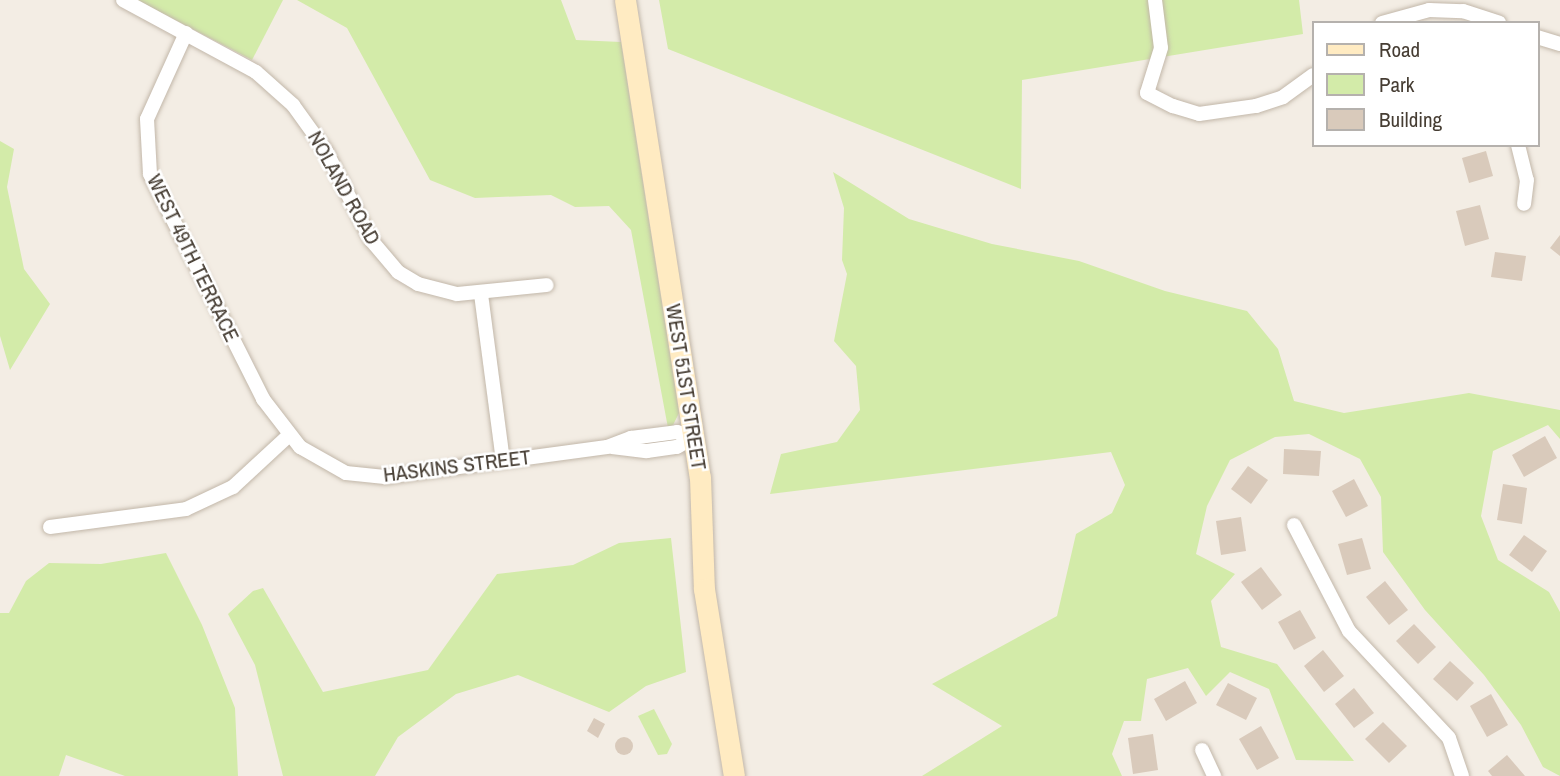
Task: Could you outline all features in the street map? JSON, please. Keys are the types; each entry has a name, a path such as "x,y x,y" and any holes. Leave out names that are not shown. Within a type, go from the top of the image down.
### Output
{"street":[{"name":"NOLAND ROAD","path":"123,0 256,72 293,105 326,152 371,240 398,272 438,291 481,294 547,285"},
{"name":"WEST 51ST STREET","path":"625,0 694,437 701,489 704,589 733,776"},
{"path":"1155,0 1161,48 1147,93 1187,111 1226,113 1283,97 1312,76"},
{"path":"1389,21 1429,10 1463,11 1493,21"},
{"name":"WEST 49TH TERRACE","path":"186,33 150,109 146,138 150,174 263,399 288,436"},
{"path":"1539,38 1560,44"},
{"path":"1519,147 1527,180 1524,204"},
{"path":"481,294 503,461"},
{"name":"HASKINS STREET","path":"288,436 336,469 369,477 607,447 647,451 677,447 694,437"},
{"path":"50,527 186,509 233,487 288,436"},
{"path":"1294,525 1349,631 1449,738 1462,776"},
{"path":"1202,750 1214,776"}],"green space":[{"path":"137,0 283,0 252,60"},
{"path":"297,0 561,0 576,40 621,42 679,413 673,425 668,428 631,230 609,206 575,207 551,195 475,198 430,180 347,28"},
{"path":"659,0 1299,0 1303,34 1022,80 1021,189 668,49"},
{"path":"0,141 14,149 7,187 24,269 50,304 10,370 0,336"},
{"path":"833,172 909,219 992,244 1079,261 1165,291 1247,311 1278,349 1294,401 1344,413 1469,393 1560,410 1560,439 1548,425 1493,451 1481,516 1498,560 1549,592 1560,612 1560,776 1543,767 1521,725 1484,675 1425,610 1383,552 1381,497 1360,459 1309,434 1275,437 1230,460 1207,506 1196,554 1235,574 1211,601 1221,647 1277,664 1354,761 1296,760 1269,689 1230,672 1206,696 1188,668 1147,679 1141,721 1124,721 1112,754 1122,776 922,776 1002,726 932,684 1057,616 1076,534 1112,513 1125,485 1111,452 770,494 781,454 837,442 860,410 856,366 834,341 847,274 842,260 844,208"},
{"path":"671,538 686,672 646,686 609,712 518,675 456,694 398,737 375,776 283,776 255,665 228,614 253,591 263,588 323,692 428,670 497,574 573,565 619,543"},
{"path":"166,553 202,625 235,708 238,776 125,776 66,755 59,776 0,776 0,613 9,613 26,581 49,563 101,564"},
{"path":"654,709 672,744 667,754 658,755 638,716"}],"building":[{"path":"1486,151 1493,176 1469,183 1462,158"},
{"path":"1480,205 1489,239 1465,246 1456,211"},
{"path":"1560,235 1560,256 1550,248"},
{"path":"1495,252 1526,256 1522,281 1491,277"},
{"path":"1545,436 1557,458 1524,477 1512,455"},
{"path":"1284,449 1321,451 1319,476 1283,474"},
{"path":"1248,466 1268,480 1251,504 1231,489"},
{"path":"1354,479 1368,506 1346,517 1332,491"},
{"path":"1503,484 1527,488 1522,524 1497,520"},
{"path":"1241,517 1246,551 1221,555 1216,521"},
{"path":"1524,535 1547,551 1532,572 1509,555"},
{"path":"1362,538 1371,569 1347,575 1338,544"},
{"path":"1261,567 1282,595 1262,610 1241,582"},
{"path":"1385,581 1408,610 1389,625 1366,597"},
{"path":"1300,610 1316,638 1294,650 1278,622"},
{"path":"1414,624 1436,647 1418,664 1396,641"},
{"path":"1323,650 1344,676 1324,692 1304,666"},
{"path":"1450,661 1474,683 1457,701 1433,679"},
{"path":"1185,681 1197,703 1166,721 1154,699"},
{"path":"1228,683 1257,698 1246,720 1216,705"},
{"path":"1354,688 1374,713 1354,728 1335,704"},
{"path":"1491,694 1508,725 1487,737 1470,706"},
{"path":"594,718 605,724 598,738 587,731"},
{"path":"1383,722 1407,746 1389,763 1365,739"},
{"path":"1261,726 1279,758 1257,770 1239,739"},
{"path":"1153,734 1158,770 1133,774 1128,738"},
{"path":"624,737 630,740 633,746 630,752 624,755 618,752 615,746 618,740"},
{"path":"1507,755 1525,776 1492,776 1488,771"}]}
